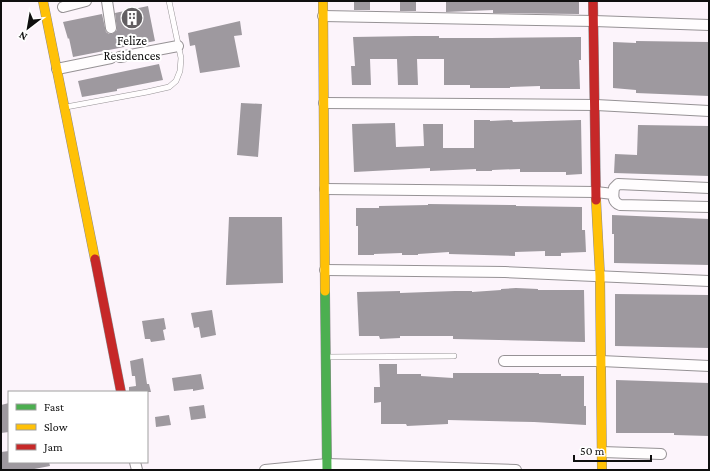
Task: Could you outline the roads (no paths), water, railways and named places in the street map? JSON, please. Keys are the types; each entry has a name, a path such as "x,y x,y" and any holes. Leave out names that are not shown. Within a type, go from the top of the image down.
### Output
{"street":[{"path":"43,1 121,391"},
{"path":"63,6 86,1"},
{"path":"107,1 111,28"},
{"path":"323,1 327,467"},
{"path":"593,1 596,105 596,192 600,276 602,470"},
{"path":"323,16 594,20 709,25"},
{"path":"57,69 178,46"},
{"path":"324,103 596,105 709,111"},
{"path":"709,188 618,184 614,188 613,194 614,201 616,204 620,205 709,207"},
{"path":"325,189 596,192 613,194"},
{"path":"325,270 505,272 709,281"},
{"path":"504,361 601,361 709,366"},
{"path":"602,452 661,454"},
{"path":"264,470 327,467 516,470"}],"lane":[{"path":"64,107 169,87 178,78 181,58 169,1"},
{"path":"326,357 454,356"}],"place":[{"name":"Felize Residences","path":"132,18"}]}
